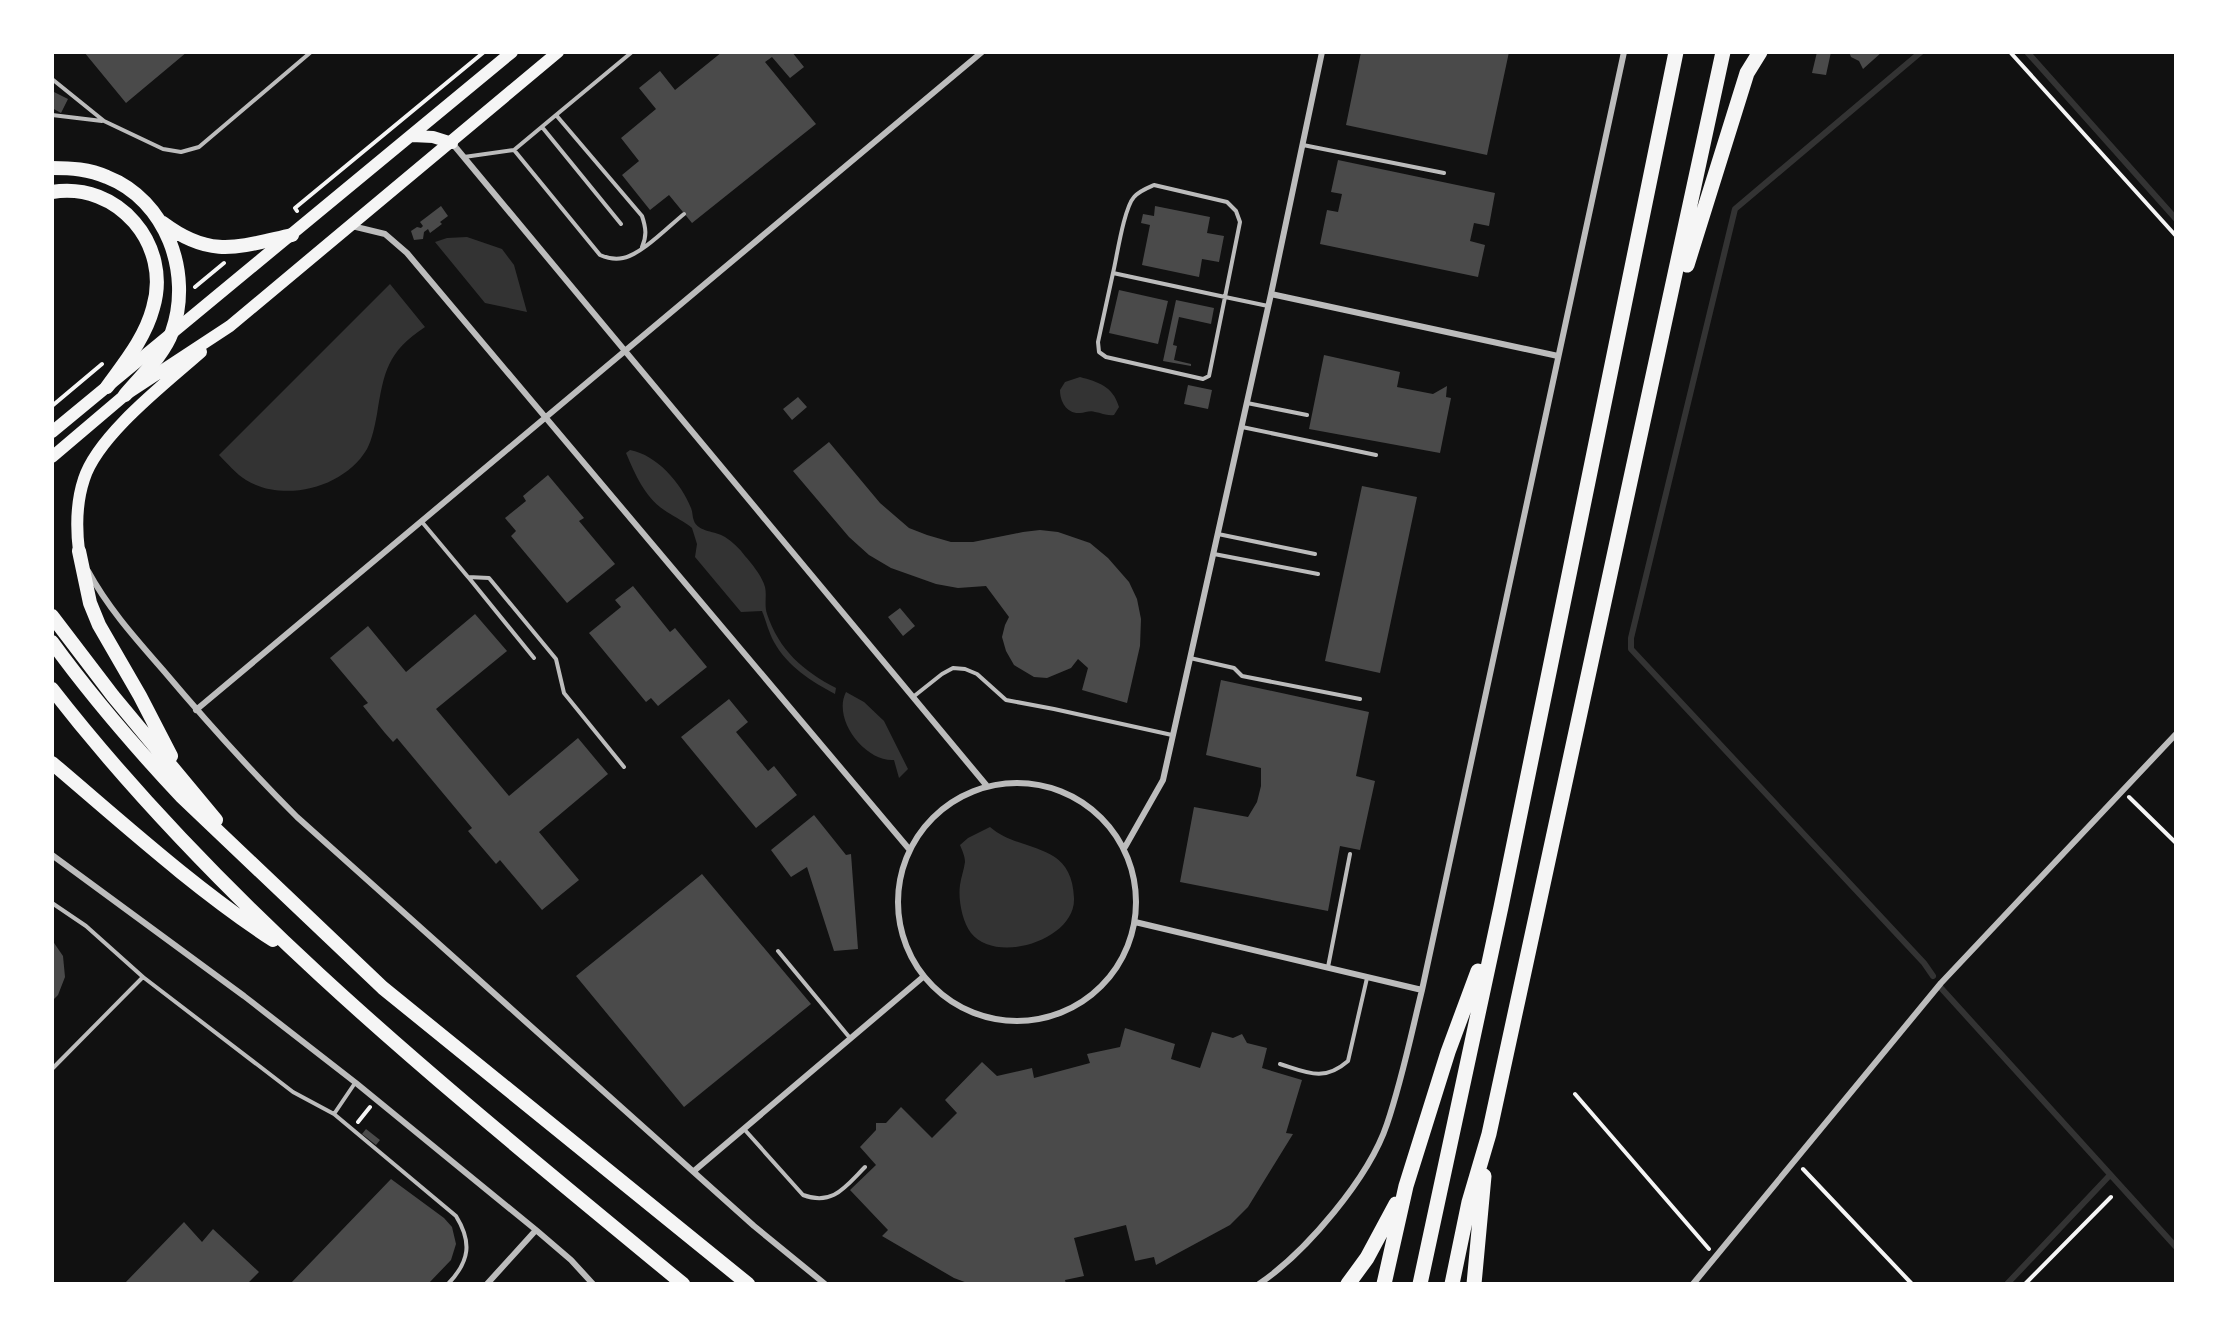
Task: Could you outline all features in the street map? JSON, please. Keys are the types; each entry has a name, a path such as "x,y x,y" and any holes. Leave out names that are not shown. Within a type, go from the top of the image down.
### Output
{"highway":[{"path":"1420,1284 1501,907 1676,52"},
{"path":"1452,1284 1469,1202 1489,1134 1723,52"},
{"path":"1659,353 1744,83 1760,52"},
{"path":"52,168 72,168 108,177 137,195 160,221 194,242 216,248 292,235"},
{"path":"52,192 85,191 103,197 116,205 140,228 154,259 157,275 156,292 150,320 107,387"},
{"path":"125,395 153,362 172,333 177,310 178,274 173,248 160,221"},
{"path":"79,551 90,603 99,625 184,779"},
{"path":"52,616 113,696 184,779 247,860"},
{"path":"52,642 150,764 247,860 383,988 748,1284"},
{"path":"52,689 78,723 164,820 300,958 440,1082 683,1284"},
{"path":"52,706 78,723"},
{"path":"52,763 174,866 243,920 300,958"},
{"path":"1384,1284 1406,1186 1448,1052 1501,907"},
{"path":"1474,1284 1489,1134"},
{"path":"1348,1284 1367,1258 1406,1186"}],"main road":[{"path":"52,432 512,52"},
{"path":"79,551 77,533 79,497 84,477 103,443 137,409 230,326 454,145 558,52"},
{"path":"412,136 433,137 454,145"},
{"path":"52,457 125,395 230,326"}],"street":[{"path":"196,710 982,52"},
{"path":"1125,847 1163,780 1242,427 1322,52"},
{"path":"1258,1284 1277,1271 1337,1209 1360,1176 1387,1126 1422,990 1624,52"},
{"path":"454,145 987,786"},
{"path":"351,226 385,234 397,243 909,849"},
{"path":"1271,294 1558,356"},
{"path":"79,551 96,585 112,609 196,710 297,817 754,1226 825,1284"},
{"path":"1693,1284 1941,983 2175,734"},
{"path":"1019,782 1051,787 1080,800 1105,821 1125,847 1133,871 1136,897 1135,922 1124,955 1105,983 1078,1004 1047,1018 1012,1021 979,1016 949,1000 923,977 906,948 897,915 898,881 909,849 929,821 946,806 956,799 987,786 1019,782"},
{"path":"52,855 244,996 356,1083 536,1230 571,1260 593,1284"},
{"path":"1135,922 1422,990"},
{"path":"694,1171 923,977"},
{"path":"487,1284 536,1230"}],"lane":[{"path":"52,79 104,121 168,151 181,153 193,150 311,52"},
{"path":"463,157 514,150 632,52"},
{"path":"52,115 104,121"},
{"path":"556,115 642,216 646,226 646,238 641,248"},
{"path":"542,127 621,224"},
{"path":"1302,145 1444,173"},
{"path":"514,150 600,255 610,259 633,255 684,214"},
{"path":"1154,185 1227,202 1236,211 1240,222 1225,297 1209,376 1203,379 1106,357 1099,351 1098,342 1127,211 1133,197 1144,189 1154,185"},
{"path":"1113,273 1268,307"},
{"path":"1247,403 1307,415"},
{"path":"1242,427 1376,455"},
{"path":"422,522 534,658"},
{"path":"1218,534 1315,554"},
{"path":"1214,554 1318,574"},
{"path":"468,577 489,578 549,650 556,659 564,693 624,767"},
{"path":"1190,658 1234,668 1242,676 1360,699"},
{"path":"913,697 953,668 965,669 977,674 1006,700 1016,704 1054,709 1173,735"},
{"path":"1328,968 1350,854"},
{"path":"52,903 86,926 143,977 293,1092 334,1114 456,1216 465,1230 466,1252 463,1267 448,1284"},
{"path":"778,951 850,1039"},
{"path":"52,1069 143,977"},
{"path":"1280,1064 1309,1073 1325,1075 1339,1069 1348,1061 1367,977"},
{"path":"334,1114 356,1083"},
{"path":"744,1128 803,1195 816,1199 828,1198 839,1192 865,1167"}],"path":[{"path":"2010,52 2175,236"},
{"path":"2122,790 2175,843"},
{"path":"1575,1094 1715,1256"},
{"path":"357,1135 362,1128 356,1125 376,1099"},
{"path":"1795,1161 1912,1284"},
{"path":"2025,1284 2110,1197"}],"shaded area":[{"path":"467,237 502,249 514,265 527,312 485,303 435,242 447,238"},
{"path":"390,284 425,327 402,345 389,364 367,449 344,474 312,488 295,491 278,490 261,487 242,478 219,455"},
{"path":"1080,377 1099,383 1113,394 1119,407 1114,415 1091,411 1075,413 1065,406 1060,390 1065,382"},
{"path":"630,450 650,458 667,472 687,499 696,525 725,537 740,550 764,583 767,614 785,649 803,667 836,688 835,694 809,678 786,659 772,638 762,611 741,612 695,557 697,544 692,528 659,506 647,493 626,453"},
{"path":"846,692 864,702 884,721 908,769 899,778 894,760 883,759 872,754 862,746 847,726 843,703"},
{"path":"990,827 1002,835 1055,857 1064,866 1071,879 1074,898 1071,913 1062,926 1049,936 1015,947 998,947 983,942 968,928 961,910 960,885 965,862 960,845 968,838"}],"building":[{"path":"84,52 187,52 126,103"},
{"path":"722,52 792,52 804,67 790,78 772,57 765,62 816,124 692,223 669,195 650,210 622,175 639,161 621,138 656,109 639,88 660,71 675,90"},
{"path":"1361,52 1509,52 1487,155 1346,125"},
{"path":"1817,52 1831,52 1826,75 1812,73"},
{"path":"1849,52 1882,52 1863,69 1859,61 1851,57"},
{"path":"52,91 68,99 61,113 52,108"},
{"path":"1338,160 1495,193 1489,226 1474,223 1470,241 1485,245 1478,277 1320,244 1327,210 1338,212 1342,194 1331,192"},
{"path":"441,206 448,216 440,222 442,224 430,233 428,229 424,232 423,239 414,240 411,231 417,227 421,228 423,226 420,222"},
{"path":"1155,206 1210,217 1207,233 1224,236 1219,262 1202,259 1199,277 1142,265 1150,225 1141,223 1143,214 1154,216"},
{"path":"1119,290 1168,301 1158,344 1109,333"},
{"path":"1176,300 1214,308 1211,324 1179,317 1173,345 1177,346 1174,360 1191,364 1191,366 1163,361"},
{"path":"1324,355 1400,372 1397,387 1433,394 1447,386 1446,397 1451,398 1440,453 1309,429"},
{"path":"1188,385 1212,390 1208,409 1184,404"},
{"path":"798,397 807,407 792,420 783,409"},
{"path":"829,442 880,503 909,528 951,542 973,542 1040,530 1058,532 1090,543 1108,558 1129,582 1137,599 1141,619 1140,646 1127,703 1082,690 1088,668 1078,659 1071,668 1047,678 1034,677 1014,665 1006,651 1002,637 1009,617 986,586 958,588 936,584 891,568 869,555 849,537 793,471"},
{"path":"548,475 584,518 579,521 615,564 567,603 511,536 516,531 505,518 526,501 523,496"},
{"path":"1362,486 1417,497 1380,673 1325,661"},
{"path":"633,586 670,632 675,628 707,667 658,706 651,698 646,702 589,633 621,607 615,600"},
{"path":"900,608 915,626 903,636 888,617"},
{"path":"475,614 507,651 436,709 509,796 578,738 608,774 539,832 579,880 542,910 500,860 496,864 468,831 472,828 397,738 393,742 385,733 363,706 368,703 330,658 368,626 406,672"},
{"path":"1221,680 1369,712 1356,776 1375,781 1360,850 1340,846 1328,911 1180,882 1194,807 1248,817 1257,802 1261,786 1261,768 1206,755"},
{"path":"729,699 748,722 736,732 768,771 774,766 797,795 756,828 681,737"},
{"path":"814,815 846,855 851,854 858,949 834,951 807,867 791,877 771,850"},
{"path":"702,874 811,1004 684,1107 576,976"},
{"path":"52,940 63,956 65,977 58,995 52,1001"},
{"path":"1125,1028 1175,1044 1171,1059 1200,1068 1212,1032 1233,1038 1242,1034 1247,1043 1267,1048 1262,1068 1302,1080 1286,1133 1293,1134 1248,1207 1230,1225 1156,1265 1154,1257 1135,1261 1126,1225 1074,1238 1084,1276 1065,1280 1066,1284 970,1284 954,1278 882,1236 888,1230 850,1190 876,1165 860,1147 876,1130 876,1123 886,1123 901,1107 932,1138 957,1113 945,1100 982,1062 997,1076 1032,1068 1034,1078 1090,1063 1087,1054 1120,1047"},
{"path":"366,1129 380,1140 376,1145 362,1134"},
{"path":"391,1179 444,1218 452,1227 456,1244 451,1260 428,1284 290,1284"},
{"path":"184,1222 202,1242 213,1229 259,1272 247,1284 124,1284"}],"waterway":[{"path":"1921,52 1735,209 1631,638 1631,649 1924,963 1933,976"},
{"path":"2027,52 2176,219"},
{"path":"1941,988 2176,1247"},
{"path":"2007,1284 2110,1175"}]}
